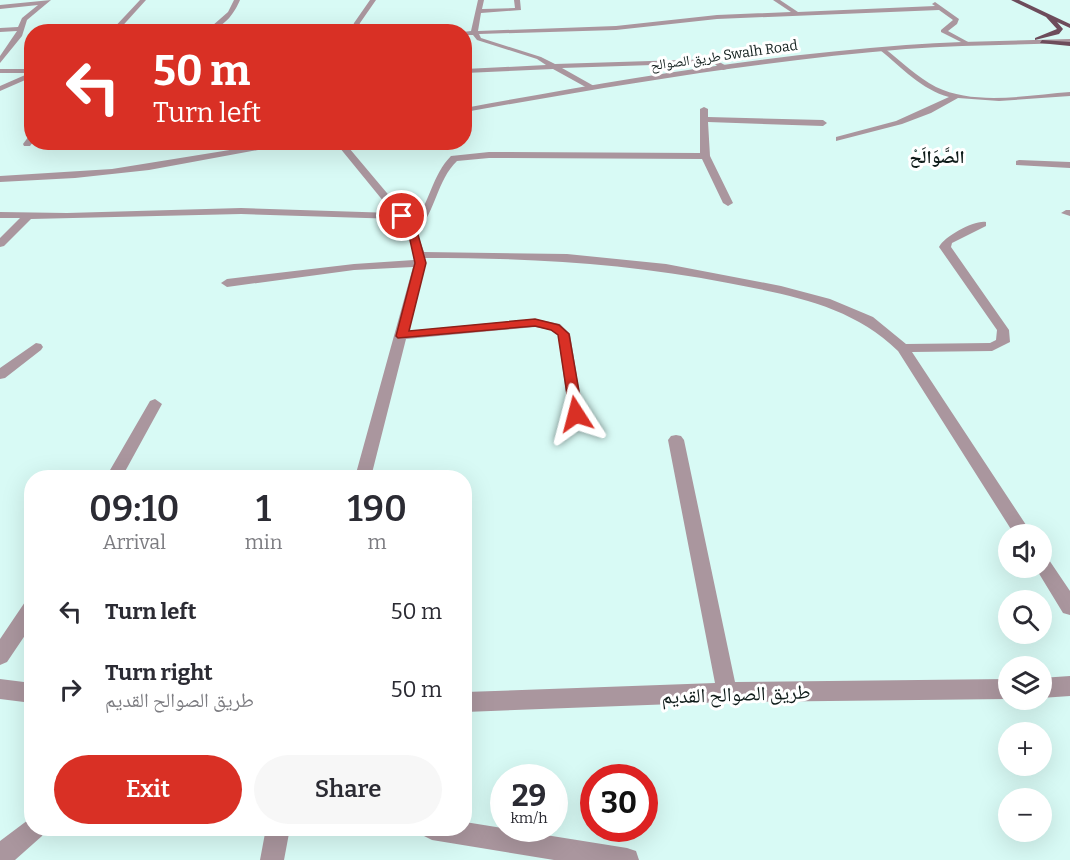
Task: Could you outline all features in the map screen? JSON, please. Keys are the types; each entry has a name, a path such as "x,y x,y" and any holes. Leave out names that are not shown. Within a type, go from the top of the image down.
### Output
{"main road":[{"path":"1014,0 1070,26"},
{"path":"1031,0 1070,18"},
{"path":"1039,12 1051,19 1060,29 1057,33 1039,40"},
{"path":"1039,40 1070,40"}],"street":[{"path":"120,24 143,0"},
{"path":"218,24 231,13 237,0"},
{"path":"357,24 373,0"},
{"path":"481,0 474,32 476,36 486,43 539,58 591,88"},
{"path":"479,11 518,10 518,0"},
{"path":"776,0 796,13"},
{"path":"928,0 956,21 943,31 967,44"},
{"path":"0,7 46,2"},
{"path":"0,61 19,36 24,19 46,2"},
{"path":"474,32 616,27 717,17 941,8"},
{"path":"0,30 20,28"},
{"name":"طريق الصوالح Swalh Road","path":"472,109 726,68 882,49 1039,40"},
{"path":"882,49 932,88 956,96 976,98 1070,94"},
{"path":"472,71 714,62 726,68"},
{"path":"0,71 24,72"},
{"path":"0,88 24,76"},
{"path":"839,139 904,121 956,96"},
{"path":"728,203 705,156 705,114 823,123"},
{"path":"0,179 137,169 250,150"},
{"path":"346,150 402,216 412,231 419,259 402,336 365,470"},
{"path":"412,231 426,216 448,164 454,158 705,156"},
{"path":"1020,163 1070,165"},
{"path":"0,215 27,217 241,211 402,216"},
{"path":"0,244 27,217"},
{"path":"903,348 992,347 1003,342 1003,330 945,247 948,241 982,224"},
{"path":"227,283 419,259 496,255 627,263 792,292 855,313 879,326 903,348 1017,524"},
{"path":"402,336 535,323 555,327 564,334 576,414"},
{"path":"0,375 36,347"},
{"path":"118,470 155,404"},
{"path":"676,440 727,692"},
{"path":"1051,578 1070,607"},
{"path":"0,656 24,620"},
{"path":"1052,687 1070,686"},
{"path":"0,689 24,692"},
{"name":"طريق الصوالح القديم","path":"472,702 727,692 998,689"},
{"path":"472,835 627,860"},
{"path":"0,857 25,836"},
{"path":"272,860 276,836"}],"district":[{"name":"الصَّوَالَحْ","path":"937,157"}],"route":[{"path":"402,216 416,241 420,263 402,336 535,323 555,327 564,334 576,414"}]}
